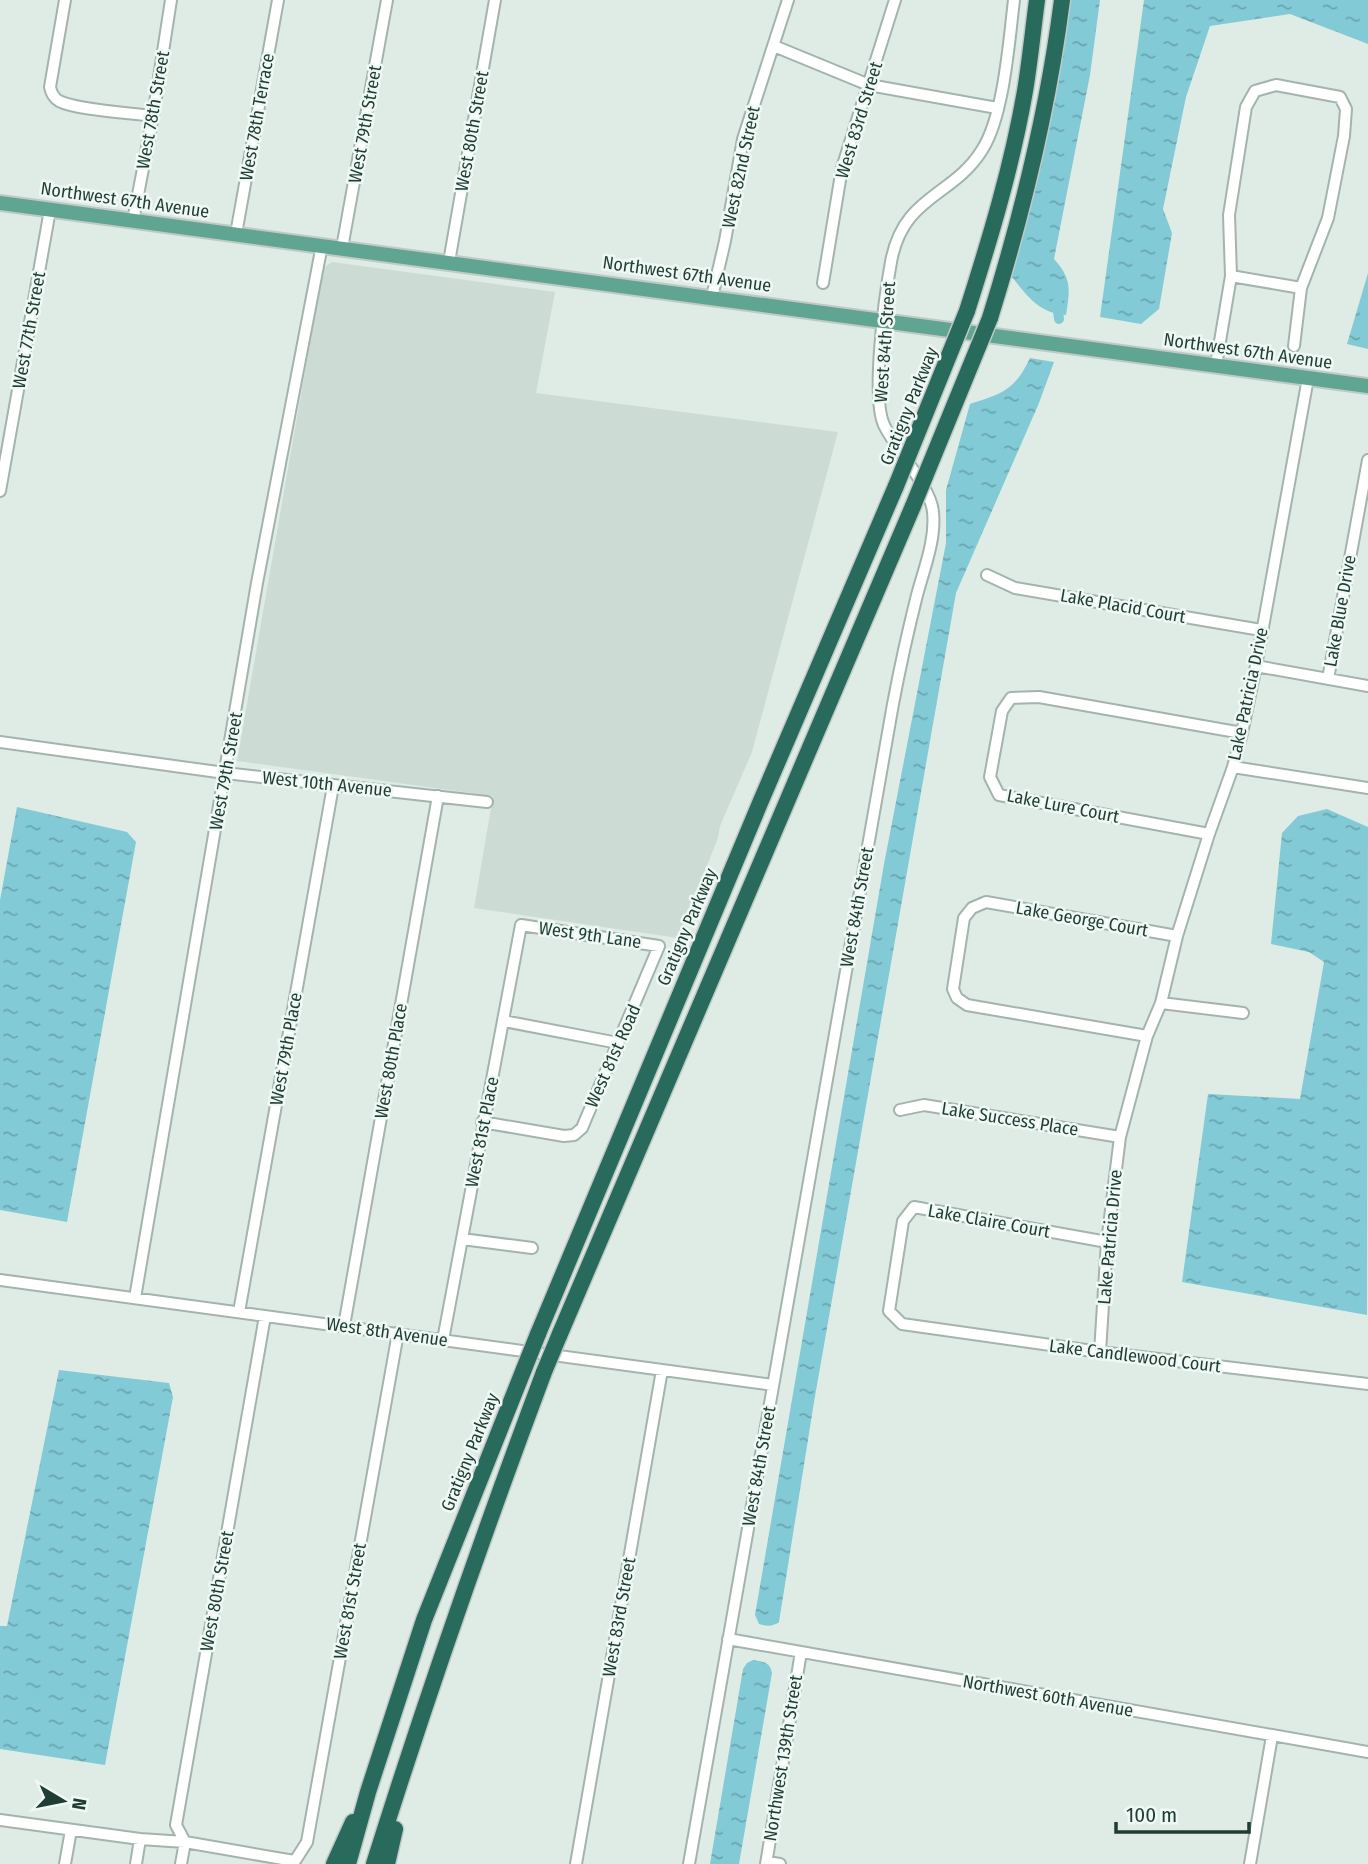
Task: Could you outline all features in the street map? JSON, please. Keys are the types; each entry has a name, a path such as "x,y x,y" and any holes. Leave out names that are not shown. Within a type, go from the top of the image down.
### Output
{"highway":[{"name":"Gratigny Parkway","path":"348,1864 368,1791 424,1620 524,1369 967,311 988,246 1010,159 1024,92 1037,0"},
{"path":"374,1864 419,1720 544,1372 914,506 990,318 1032,174 1044,117 1062,0"},
{"path":"387,1864 411,1775 419,1720"},
{"path":"334,1864 368,1791"}],"main road":[{"name":"Northwest 67th Avenue","path":"0,203 712,296 1368,386"}],"street":[{"path":"65,0 50,87 58,101 153,116"},
{"name":"West 78th Street","path":"133,220 171,0"},
{"name":"West 78th Terrace","path":"236,234 278,0"},
{"name":"West 79th Street","path":"342,248 387,0"},
{"name":"West 80th Street","path":"449,262 494,0"},
{"name":"West 82nd Street","path":"712,296 743,139 788,0"},
{"name":"West 83rd Street","path":"823,283 842,168 895,0"},
{"name":"West 84th Street","path":"689,1864 893,704 932,535 931,499 896,446 883,421 878,398 891,262 896,239 906,220 971,165 991,134 1006,65 1014,0"},
{"path":"774,46 869,85 997,108"},
{"path":"1216,365 1231,276 1229,215 1246,107 1255,91 1276,85 1340,97 1346,109 1344,136 1328,218 1301,288 1293,346"},
{"name":"West 77th Street","path":"0,491 50,210"},
{"name":"West 79th Street","path":"135,1298 282,444 322,245"},
{"path":"1231,276 1301,288"},
{"name":"Lake Patricia Drive","path":"1100,1352 1107,1242 1120,1137 1147,1036 1161,1003 1177,936 1242,733 1308,378"},
{"name":"Lake Blue Drive","path":"1328,679 1368,460"},
{"name":"Lake Placid Court","path":"987,575 1015,588 1261,630"},
{"path":"1256,666 1368,686"},
{"name":"Lake Lure Court","path":"1209,834 999,795 990,777 1002,710 1011,698 1039,696 1242,733"},
{"name":"West 10th Avenue","path":"0,742 225,773 487,803"},
{"path":"1233,767 1368,788"},
{"name":"West 79th Place","path":"239,1312 333,786"},
{"name":"West 80th Place","path":"344,1326 438,796"},
{"name":"Lake George Court","path":"1147,1036 967,1005 957,998 953,989 964,918 972,908 986,901 1177,936"},
{"name":"West 9th Lane","path":"521,925 659,946"},
{"name":"West 81st Place","path":"443,1339 521,925"},
{"name":"West 81st Road","path":"482,1122 564,1136 574,1135 582,1128 659,946"},
{"path":"1161,1003 1243,1013"},
{"path":"503,1021 618,1043"},
{"name":"Lake Success Place","path":"900,1110 924,1105 1120,1137"},
{"name":"Lake Claire Court","path":"902,1324 889,1311 903,1221 914,1207 1107,1242"},
{"path":"462,1239 532,1248"},
{"path":"0,1293 1,1280"},
{"name":"West 8th Avenue","path":"1,1280 773,1385"},
{"name":"West 80th Street","path":"181,1864 185,1842 176,1825 265,1316"},
{"name":"Lake Candlewood Court","path":"902,1324 1100,1352 1368,1384"},
{"name":"West 81st Street","path":"294,1863 307,1842 398,1334"},
{"name":"West 83rd Street","path":"576,1864 662,1370"},
{"name":"Northwest 60th Avenue","path":"728,1639 1368,1752"},
{"name":"Northwest 139th Street","path":"766,1863 800,1652"},
{"path":"1250,1864 1272,1735"},
{"path":"0,1820 140,1839 185,1842 294,1863"},
{"path":"65,1864 71,1830"},
{"path":"136,1864 140,1839"},
{"path":"766,1863 780,1864"}],"shaded area":[{"path":"332,262 555,292 536,393 838,432 752,752 720,826 718,838 678,938 474,908 493,796 237,761 323,268"}],"water":[{"path":"1071,0 1100,0 1090,75 1054,259 1067,279 1066,315 1041,308 1012,277 1052,105"},
{"path":"1144,0 1368,0 1368,44 1290,14 1210,26 1186,97 1163,209 1172,233 1159,309 1141,324 1100,317"},
{"path":"1368,273 1368,349 1347,344"},
{"path":"1030,358 1054,362 1039,403 956,593 814,1402 779,1622 762,1625 755,1615 884,864 946,543 946,490 970,404 991,397 1013,384"},
{"path":"17,807 127,832 136,842 67,1222 0,1210 0,900"},
{"path":"1327,809 1368,827 1367,1315 1182,1282 1208,1094 1300,1099 1324,962 1309,952 1271,944 1282,833 1298,816"},
{"path":"59,1370 169,1383 173,1397 105,1765 0,1749 0,1626 7,1626"},
{"path":"753,1660 768,1665 772,1673 739,1864 710,1864 743,1669"}],"waterway":[{"path":"1057,302 1059,319"}]}
